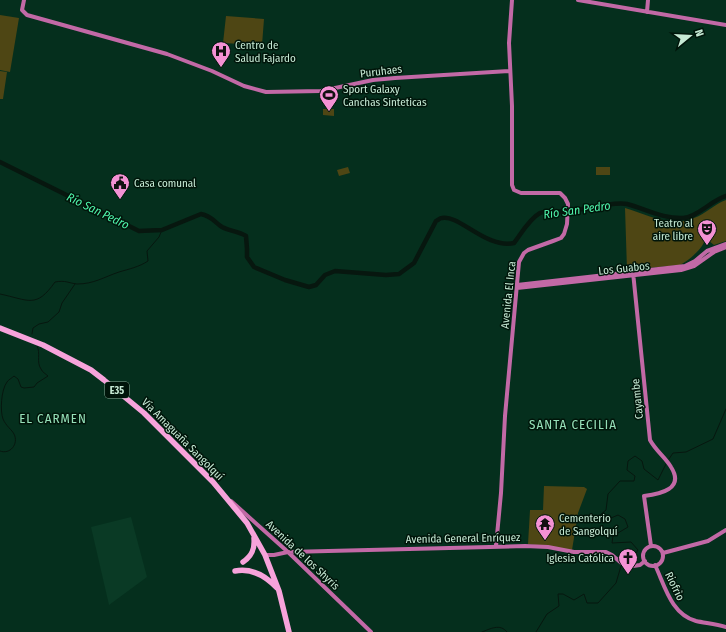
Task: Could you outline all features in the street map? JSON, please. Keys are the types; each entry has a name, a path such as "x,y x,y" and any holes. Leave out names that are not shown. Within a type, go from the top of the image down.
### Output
{"highway":[{"name":"Vía Amaguaña Sangolquí","path":"0,328 62,354 91,370 104,380 144,413 222,492 243,518 254,536"},
{"name":"E35","path":"254,536 266,557 279,591 289,632"},
{"path":"243,562 254,550 254,536"},
{"path":"235,571 245,570 260,574 269,580 279,591"}],"street":[{"name":"Puruhaes","path":"24,0 22,10 27,15 167,54 212,71 244,86 266,92 321,91 373,80 509,71"},
{"name":"Avenida El Inca","path":"496,546 501,493 505,416 519,262 524,253 528,250 561,238 566,232 568,208 567,200 560,193 522,193 514,190 512,185 512,106 509,71 509,43 512,0"},
{"path":"578,0 726,25"},
{"path":"647,12 648,0"},
{"name":"Los Guabos","path":"633,274 685,266 695,261 707,251 726,244"},
{"name":"Los Guabos","path":"517,286 687,269 714,252 726,247"},
{"name":"Cayambe","path":"633,274 650,440 675,475 670,489 660,494 644,496 652,546"},
{"name":"Avenida de los Shyris","path":"222,492 288,552 371,632"},
{"path":"662,553 708,541 726,530"},
{"name":"Avenida General Enríquez","path":"266,557 288,552 525,546 548,547 574,552 606,552 622,564 634,566 640,565 645,561"},
{"path":"652,546 657,547 662,553 662,559 655,565 650,565 645,561 643,556 645,550 652,546"},
{"name":"Riofrìo","path":"655,565 674,606 682,614 694,620 726,627"}],"shaded area":[{"path":"0,15 19,18 10,72 0,70"},
{"path":"226,16 264,19 262,45 223,43"},
{"path":"0,71 7,72 3,99 0,99"},
{"name":"Sport Galaxy Canchas Sinteticas","path":"323,109 334,109 334,116 323,115"},
{"path":"348,167 350,173 339,176 337,170"},
{"path":"596,167 610,167 610,175 596,175"},
{"path":"726,200 726,241 714,245 709,241 704,242 694,255 680,265 627,270 625,208 651,217 677,222 685,221 698,216"},
{"path":"544,486 584,487 587,489 578,513 572,550 528,544 530,510 543,510"},
{"path":"131,517 147,577 109,605 91,527"}],"waterway":[{"name":"Río San Pedro","path":"0,162 139,231 162,230 201,214 205,215 222,227 246,236 247,257 254,267 285,280 309,287 316,285 325,275 335,271 386,275 399,274 414,263 436,221 441,218 449,218 456,221 483,237 493,241 514,243 532,219 542,212 574,210 621,203 668,217 683,218 699,212 715,201 726,196"},
{"path":"0,294 25,300 37,299 48,291 55,282 64,281 77,284 89,283 138,266 148,261 147,251 159,237 162,230"},
{"path":"32,334 33,328 39,324 48,322 59,312 62,303 75,284"},
{"path":"0,451 4,452 10,450 13,448 15,441 14,434 4,421 2,415 2,395 8,380 14,376 18,379 21,387 24,388 34,387 37,383 48,376 42,371 40,366 37,346"},
{"path":"669,459 673,453 686,452 713,439 726,409"},
{"path":"624,563 631,561 638,550 631,542 612,543 613,536 628,527 625,519 618,515 604,521 600,515 606,510 608,494 620,481 634,481 635,476 627,470 628,461 635,456 642,461 644,469 658,480 666,464"},
{"path":"536,632 547,614 559,606 558,594 563,594 574,600 584,594 587,603 598,603 616,583 621,566"},
{"path":"482,632 498,627 507,632"}],"place":[{"name":"Centro de Salud Fajardo","path":"221,68"},
{"name":"Sport Galaxy Canchas Sinteticas","path":"329,112"},
{"name":"Casa comunal","path":"120,200"},
{"name":"Teatro al aire libre","path":"707,246"},
{"name":"Cementerio de Sangolquí","path":"545,541"},
{"name":"Iglesia Católica","path":"628,575"}],"district":[{"name":"EL CARMEN","path":"53,418"},
{"name":"SANTA CECILIA","path":"573,424"}]}
